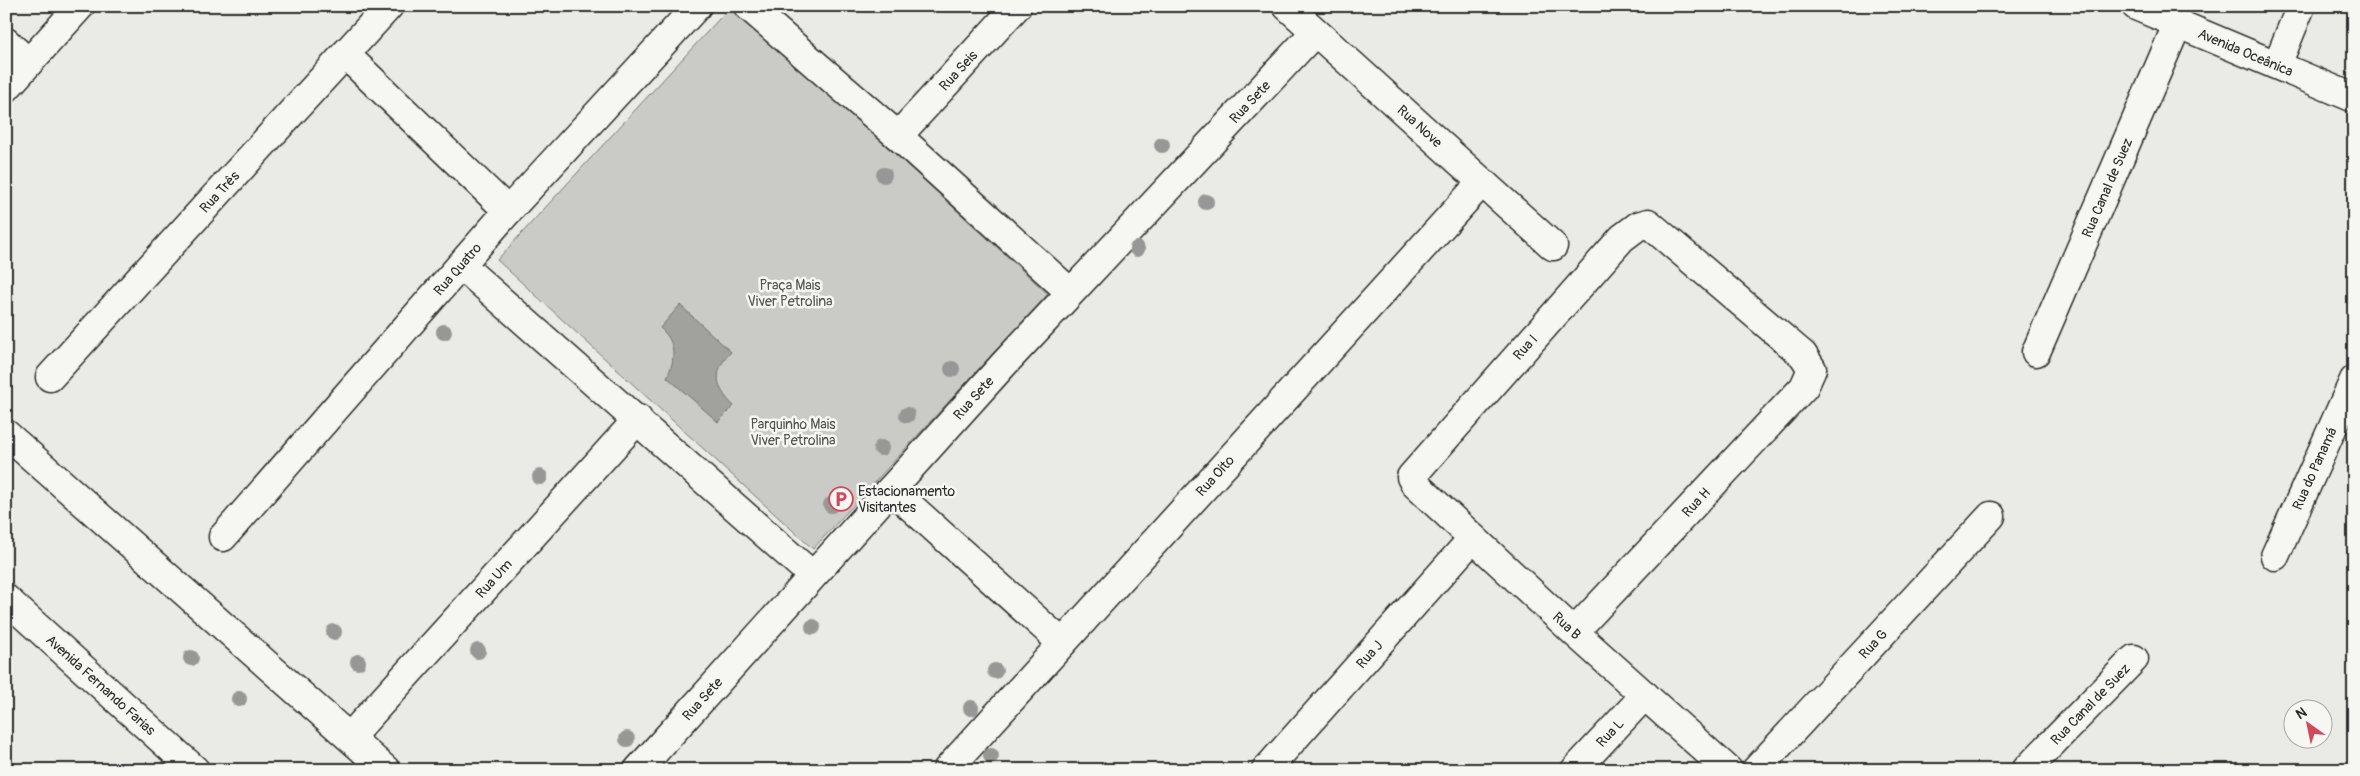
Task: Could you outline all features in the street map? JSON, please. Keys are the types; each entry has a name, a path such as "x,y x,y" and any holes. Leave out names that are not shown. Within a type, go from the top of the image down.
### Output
{"street":[{"path":"6,88 80,6"},
{"name":"Rua Três","path":"50,377 389,6"},
{"name":"Rua Quatro","path":"223,537 462,266 508,211 698,6"},
{"path":"748,6 898,136 1070,292"},
{"name":"Rua Seis","path":"898,136 1017,6"},
{"name":"Rua Nove","path":"1287,6 1553,246"},
{"name":"Avenida Oceânica","path":"2136,6 2354,98"},
{"path":"2277,65 2301,6"},
{"name":"Rua Canal de Suez","path":"2036,352 2178,23"},
{"name":"Rua Sete","path":"638,770 812,574 1070,292 1315,32"},
{"path":"6,42 28,62"},
{"path":"345,54 508,211"},
{"name":"Rua Oito","path":"947,770 1482,182"},
{"name":"Rua I","path":"1411,476 1622,238 1638,226 1645,224 1651,224 1803,355 1812,369"},
{"path":"462,266 812,574"},
{"name":"Rua H","path":"1574,632 1804,386 1812,369"},
{"name":"Rua do Panamá","path":"2275,556 2354,380"},
{"name":"Rua Um","path":"350,737 638,419"},
{"path":"6,434 386,770"},
{"name":"Rua B","path":"1411,476 1415,484 1574,632 1728,770"},
{"path":"891,489 1062,643"},
{"name":"Rua G","path":"1756,770 1991,516"},
{"name":"Rua J","path":"1266,770 1473,538"},
{"name":"Avenida Fernando Farias","path":"6,599 195,770"},
{"name":"Rua Canal de Suez","path":"2026,770 2134,659"},
{"name":"Rua L","path":"1576,770 1645,694"}],"green space":[{"name":"Praça Mais Viver Petrolina","path":"731,6 734,6 1048,294 813,549 497,260"}],"shaded area":[{"path":"680,305 731,352 721,366 718,379 723,393 734,406 718,422 667,377 672,364 672,344 660,328"}],"place":[{"name":"Estacionamento Visitantes","path":"841,499"}],"park label":[{"name":"Parquinho Mais Viver Petrolina","path":"793,432"}]}
